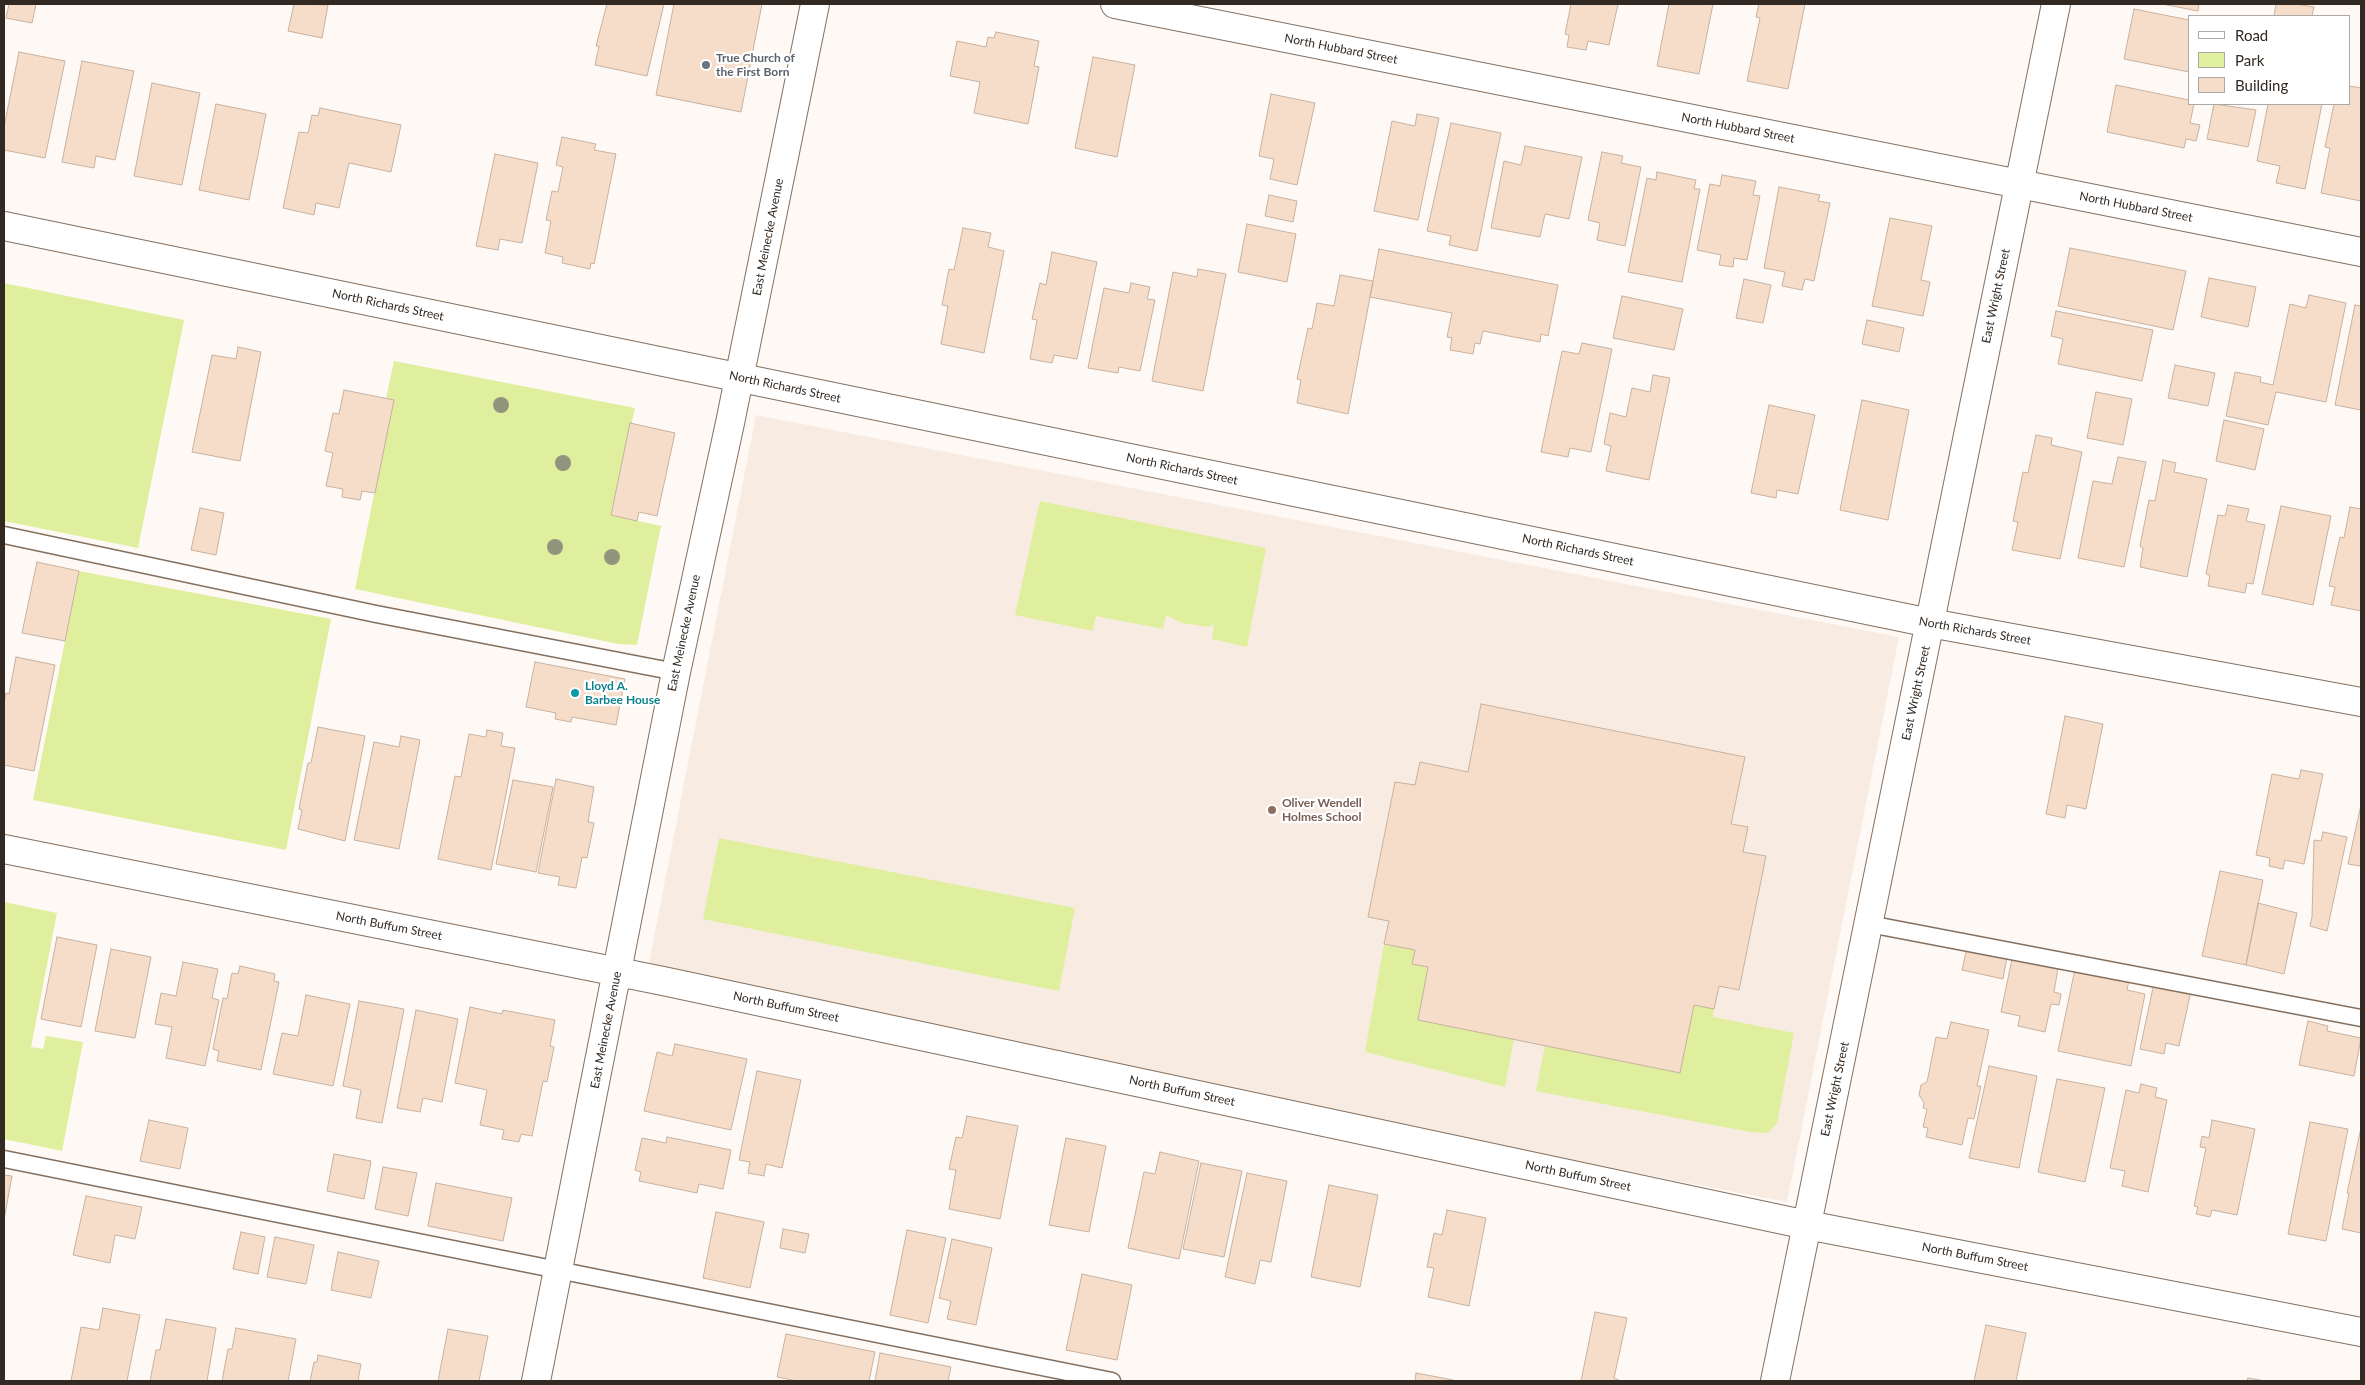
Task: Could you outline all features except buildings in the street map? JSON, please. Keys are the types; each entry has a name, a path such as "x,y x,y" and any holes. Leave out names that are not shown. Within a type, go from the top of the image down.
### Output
{"street":[{"name":"East Meinecke Avenue","path":"536,1381 676,672 740,378 816,4"},
{"name":"North Hubbard Street","path":"1116,4 2361,252"},
{"name":"East Wright Street","path":"1775,1381 2056,4"},
{"name":"North Richards Street","path":"4,226 1930,623 2361,702"},
{"name":"North Buffum Street","path":"4,849 617,971 1807,1225 2361,1332"}],"lane":[{"path":"4,535 376,614 676,672"},
{"path":"1869,924 2361,1018"},
{"path":"4,1159 1112,1381"}],"shaded area":[{"name":"Oliver Wendell Holmes School","path":"756,415 1899,637 1787,1202 645,983"}],"green space":[{"path":"4,283 184,320 138,548 4,521"},
{"path":"394,361 635,408 611,515 661,526 637,645 618,644 355,589 393,400 386,399"},
{"path":"1040,501 1266,548 1247,647 1212,639 1214,624 1209,627 1182,623 1166,615 1163,629 1096,616 1093,631 1015,615"},
{"path":"79,571 331,619 286,850 33,800"},
{"path":"719,838 1075,908 1059,991 703,919"},
{"path":"4,902 57,913 31,1047 43,1049 46,1036 83,1042 62,1151 4,1139"},
{"path":"1384,944 1415,950 1428,967 1514,1039 1505,1087 1365,1052"},
{"path":"1694,1005 1714,1009 1713,1017 1794,1033 1777,1123 1768,1133 1750,1132 1536,1091 1545,1045 1680,1072"}],"place":[{"name":"True Church of the First Born","path":"706,65"},
{"name":"Lloyd A. Barbee House","path":"575,693"},
{"name":"Oliver Wendell Holmes School","path":"1272,810"}]}
